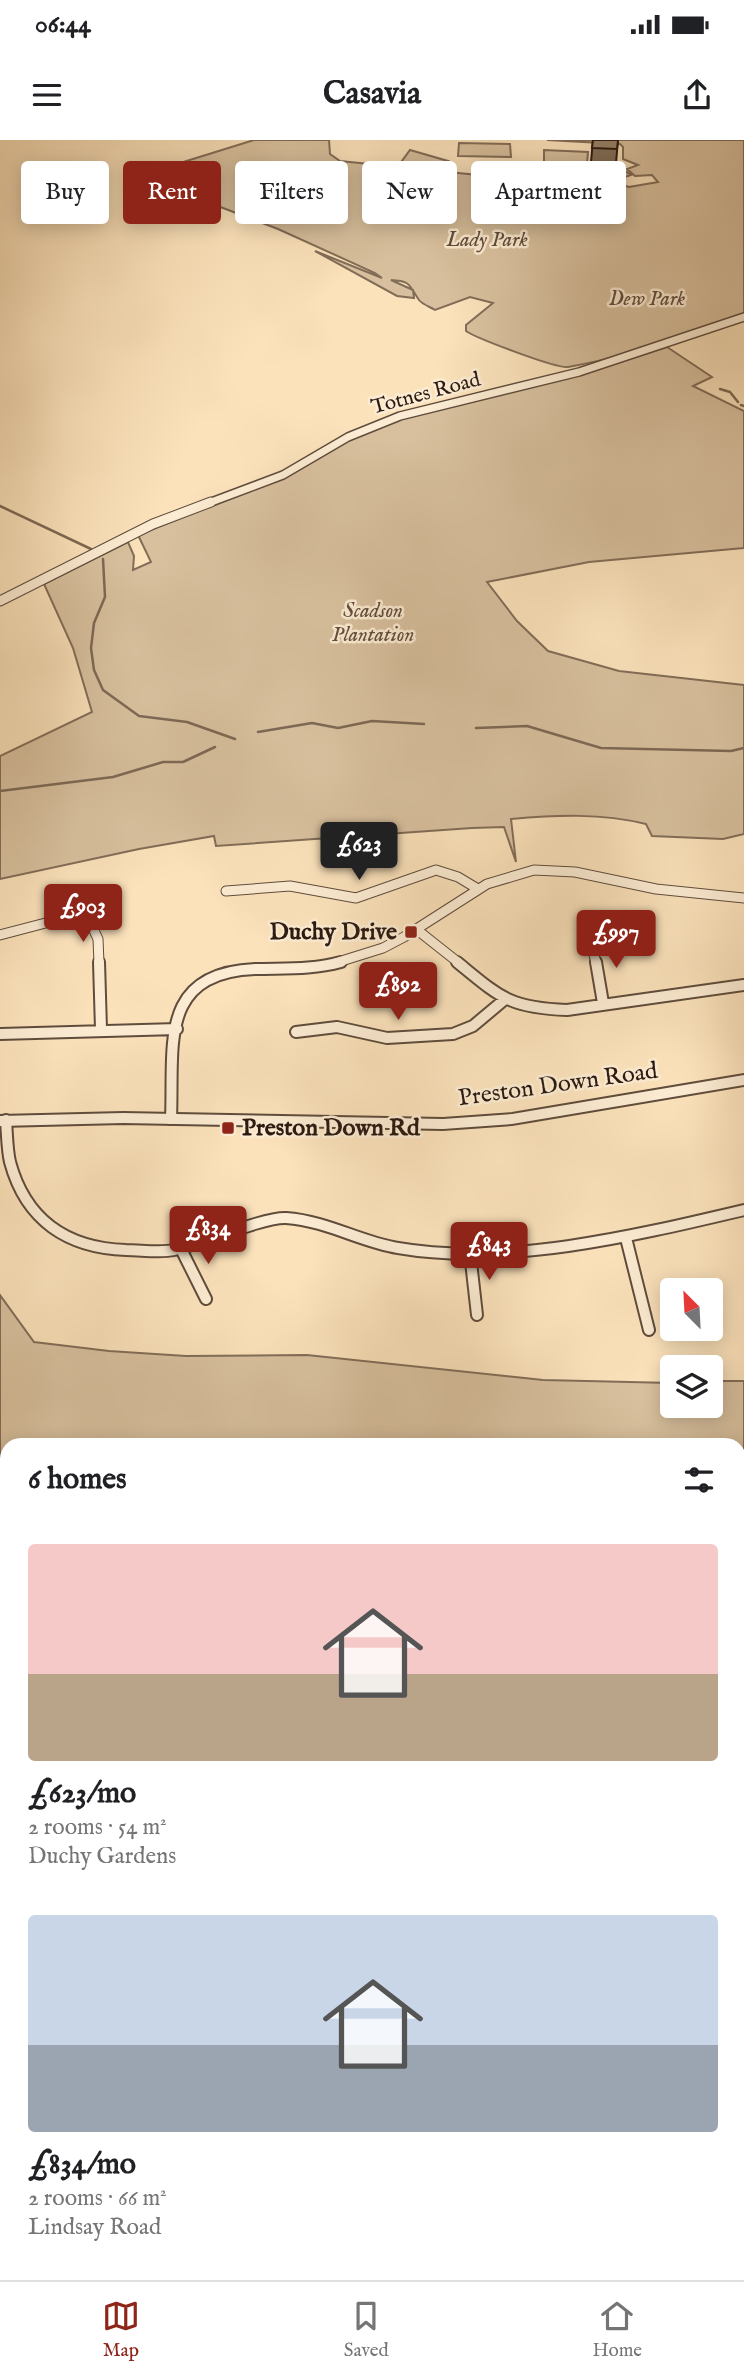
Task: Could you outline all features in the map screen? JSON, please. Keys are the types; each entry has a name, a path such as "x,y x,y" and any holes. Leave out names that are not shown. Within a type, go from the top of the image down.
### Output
{"street":[{"name":"Totnes Road","path":"0,601 153,524 283,475 348,437 400,416 579,372 744,317"},
{"path":"226,891 290,886 356,898 436,870 458,877 478,889"},
{"path":"171,1119 177,1029 189,992 207,978 250,968 310,968 389,947 502,876 538,870 644,887 744,898"},
{"path":"0,935 57,920 89,920 98,939 101,1030"},
{"path":"416,929 504,1000 540,1009 567,1010 744,985"},
{"path":"592,946 600,972 599,986 603,1003"},
{"path":"296,1032 337,1027 387,1038 453,1034 473,1026 504,1000"},
{"path":"0,1034 177,1029"},
{"name":"Preston Down Road","path":"3,1121 171,1119 405,1124 512,1119 744,1080"},
{"path":"3,1121 10,1162 27,1201 40,1220 58,1233 99,1249 156,1252 181,1249 283,1218 334,1226 397,1248 470,1253 625,1238 744,1210"},
{"path":"625,1238 649,1330"},
{"path":"181,1249 206,1299"},
{"path":"470,1253 477,1315"}],"green space":[{"path":"254,140 329,140 330,154 340,161 235,161 235,213 221,207 221,161 186,161"},
{"path":"547,140 744,140 744,317 590,363 561,366 485,340 466,331 466,325 493,303 470,297 435,310 420,301 413,291 414,298 397,296 315,251 382,278 375,273 265,224 348,224 348,162 362,163 362,224 457,224 457,173 471,174 471,224 626,224 626,186 658,182 652,175 635,176 627,169 638,165 623,159 623,147 620,144","holes":["391,280 406,283 413,290"]},
{"path":"459,143 510,144 511,157 458,156"},
{"path":"410,150 448,161 402,161"},
{"path":"544,150 588,152 587,161 544,161"},
{"name":"Scadson Plantation","path":"667,347 712,377 693,386 744,411 744,548 589,562 487,582 517,621 548,651 619,671 744,685 744,834 723,839 652,836 646,824 629,820 562,816 511,819 516,862 504,827 216,846 214,836 0,879 0,756 92,712 73,648 44,584 128,542 134,556 133,570 151,562 138,535 280,479 360,434 410,415 602,368"},
{"path":"0,1295 34,1342 186,1356 307,1355 543,1380 660,1383 660,1418 723,1418 723,1381 744,1381 744,1438 0,1438"}],"building":[{"path":"593,140 618,140 617,149 592,148"}],"waterway":[{"path":"720,389 730,392 738,402"},
{"path":"0,506 91,549"},
{"path":"103,559 105,597 94,623 91,648 94,670 103,690 139,716 187,722 235,739"},
{"path":"258,732 312,723 338,728 372,721 424,724"},
{"path":"476,728 527,726 601,748 731,751 744,748"},
{"path":"0,791 113,777 163,762 183,762 215,747"}],"place":[{"name":"Duchy Drive","path":"411,932"},
{"name":"Preston Down Rd","path":"228,1128"}],"park label":[{"name":"Lady Park","path":"487,240"},
{"name":"Dew Park","path":"647,299"}]}
